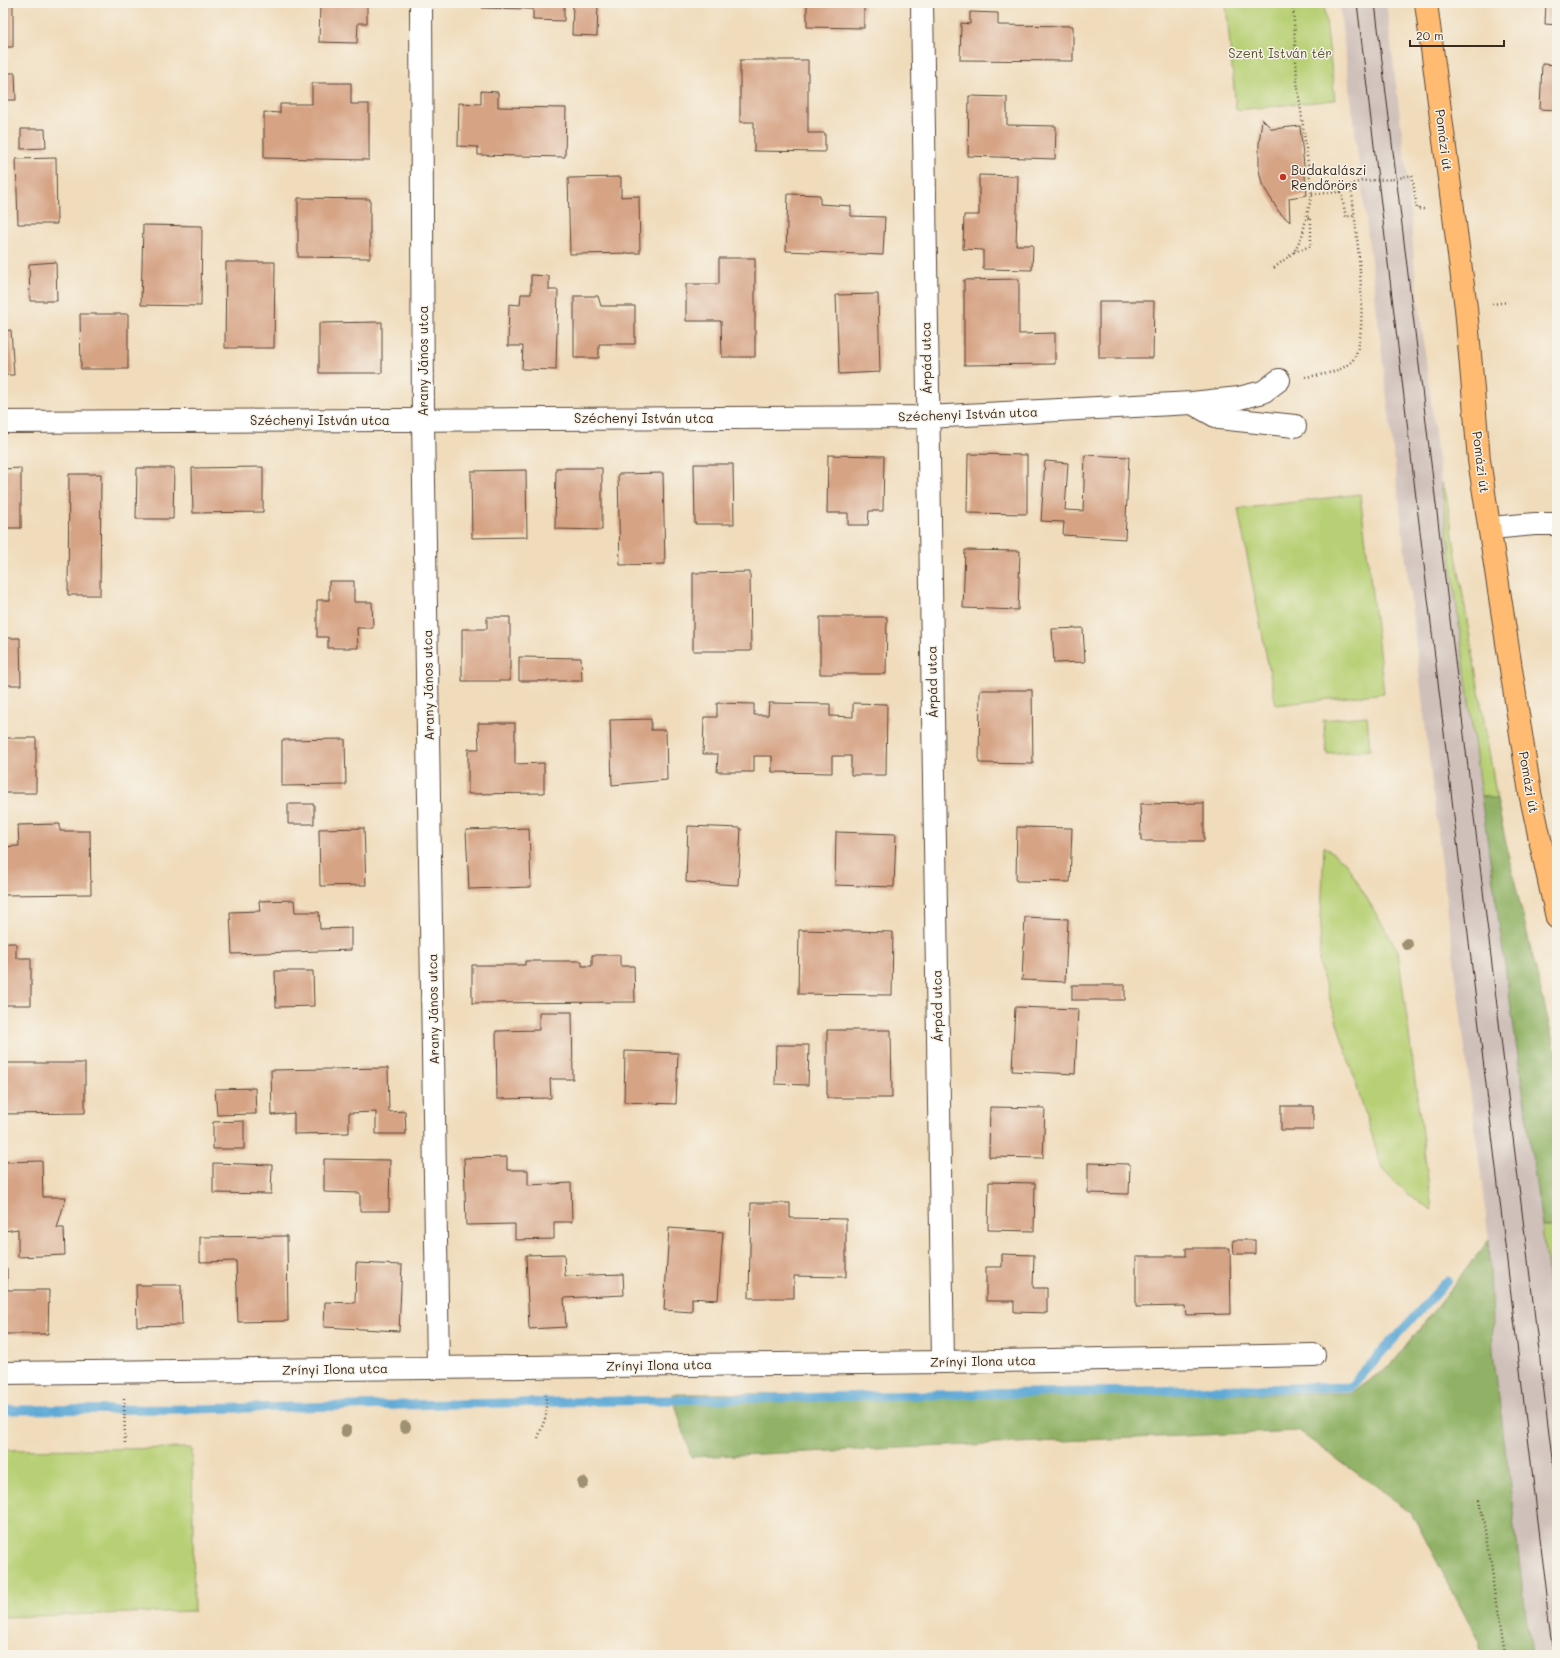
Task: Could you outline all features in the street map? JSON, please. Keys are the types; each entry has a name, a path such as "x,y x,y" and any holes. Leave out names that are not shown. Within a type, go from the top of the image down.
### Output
{"main road":[{"name":"Pomázi út","path":"1426,3 1466,308 1479,460 1491,528 1530,793 1557,918"}],"street":[{"name":"Arany János utca","path":"421,3 423,419 438,1367"},
{"name":"Árpád utca","path":"922,3 927,417 943,1362"},
{"name":"Széchenyi István utca","path":"3,422 927,417 1192,403 1239,398 1263,392 1279,380"},
{"path":"1192,403 1219,418 1295,426"},
{"path":"1491,528 1535,524 1557,524"},
{"name":"Zrínyi Ilona utca","path":"3,1373 943,1362 1314,1355"}],"path":[{"path":"1293,3 1297,81 1312,194 1302,236 1294,252"},
{"path":"1312,194 1341,192 1351,184 1412,175 1417,210"},
{"path":"1279,380 1331,373 1351,362 1360,340 1361,293 1351,184"},
{"path":"1341,192 1346,217 1354,215"},
{"path":"1274,268 1294,252 1311,246 1312,218 1306,218"},
{"path":"538,1438 546,1416 546,1389"},
{"path":"124,1396 125,1444"},
{"path":"1480,1499 1504,1655"}],"shaded area":[{"path":"1339,3 1386,3 1407,173 1415,271 1441,483 1481,796 1542,1226 1557,1358 1557,1655 1531,1655 1493,1351 1489,1240 1434,801 1372,269"}],"green space":[{"name":"Szent István tér","path":"1226,3 1324,3 1335,100 1236,110"},
{"path":"1441,483 1446,494 1497,799 1481,796"},
{"path":"1360,494 1384,693 1276,705 1238,509"},
{"path":"1367,716 1370,750 1327,754 1323,720"},
{"path":"1481,796 1497,799 1508,854 1557,1057 1557,1230 1542,1226"},
{"path":"1324,846 1346,863 1398,951 1432,1210 1408,1195 1382,1168 1319,964"},
{"path":"1542,1226 1557,1230 1557,1358 1555,1345"},
{"path":"1489,1240 1493,1351 1531,1655 1479,1655 1479,1642 1411,1512 1298,1431 691,1457 672,1394 1351,1393 1392,1364"},
{"path":"192,1448 194,1611 3,1617 3,1450"}],"building":[{"path":"3,3 13,3 13,47 3,47"},
{"path":"320,3 367,3 367,23 358,23 357,43 319,42"},
{"path":"482,3 564,3 564,21 533,20 533,9 482,8"},
{"path":"573,3 598,3 597,36 572,35"},
{"path":"807,3 864,3 864,28 807,27"},
{"path":"1546,3 1557,3 1557,25 1545,24"},
{"path":"970,12 998,13 998,25 1073,26 1073,61 960,60 961,23 970,24"},
{"path":"740,60 808,60 808,133 825,133 825,152 754,151 754,122 740,122"},
{"path":"1542,64 1557,65 1557,110 1540,109"},
{"path":"3,73 15,73 16,100 6,100 7,154 3,154"},
{"path":"312,83 351,83 351,104 369,104 369,160 264,158 264,112 280,113 280,104 312,104"},
{"path":"481,91 498,92 498,107 566,108 565,157 478,155 478,147 458,146 459,103 481,104"},
{"path":"969,96 1007,97 1007,125 1056,126 1055,159 968,156"},
{"name":"Budakalászi Rendőrörs","path":"1262,119 1272,129 1300,126 1307,195 1289,198 1290,222 1279,212 1262,184 1259,170 1259,144"},
{"path":"21,129 45,129 46,148 21,149"},
{"path":"56,158 57,224 18,224 16,159"},
{"path":"979,175 1018,176 1016,245 1033,245 1032,270 983,269 983,250 963,249 964,215 979,215"},
{"path":"621,177 621,197 639,196 640,253 570,254 568,178"},
{"path":"788,194 820,195 820,204 851,206 851,216 885,217 883,255 786,251"},
{"path":"298,198 370,199 370,258 298,257"},
{"path":"143,225 202,226 201,306 141,305"},
{"path":"719,258 755,258 755,357 722,357 721,321 686,321 686,284 719,284"},
{"path":"56,262 57,301 30,301 29,264"},
{"path":"226,262 275,262 274,348 225,348"},
{"path":"531,275 549,276 549,290 558,290 556,370 522,369 523,346 508,346 509,304 520,305 521,294 531,294"},
{"path":"1019,279 1019,334 1055,333 1055,364 964,365 964,280"},
{"path":"878,294 880,372 839,374 836,295"},
{"path":"574,296 598,296 601,306 635,306 635,344 599,344 599,358 574,358"},
{"path":"1099,301 1154,301 1153,358 1099,358"},
{"path":"80,314 128,314 128,369 81,369"},
{"path":"382,322 382,373 319,373 319,323"},
{"path":"11,330 14,375 3,375 3,331"},
{"path":"968,454 1027,455 1027,514 967,513"},
{"path":"828,455 884,456 883,511 869,511 868,525 848,525 848,513 827,513"},
{"path":"1085,455 1129,457 1125,539 1063,535 1064,522 1041,521 1045,461 1068,463 1065,510 1083,511"},
{"path":"694,464 733,464 734,524 695,524"},
{"path":"263,467 263,512 193,513 192,468"},
{"path":"21,468 21,528 3,528 3,469"},
{"path":"137,468 174,468 173,519 136,519"},
{"path":"556,468 602,468 602,530 555,529"},
{"path":"526,470 527,537 472,538 471,471"},
{"path":"663,473 665,564 620,565 618,474"},
{"path":"69,474 101,474 100,595 68,595"},
{"path":"965,550 1020,551 1018,610 963,608"},
{"path":"750,572 751,651 693,651 693,573"},
{"path":"329,581 354,581 354,602 372,602 373,628 357,628 358,648 328,648 328,637 317,637 317,600 329,600"},
{"path":"487,617 510,617 510,681 462,681 462,629 487,629"},
{"path":"820,617 887,617 886,674 820,674"},
{"path":"1083,628 1085,662 1054,663 1052,629"},
{"path":"3,638 20,638 21,685 3,685"},
{"path":"519,657 581,658 582,681 519,681"},
{"path":"980,690 1032,690 1033,764 979,763"},
{"path":"717,703 754,704 754,715 768,715 769,703 830,704 830,716 853,717 853,703 887,704 886,775 851,775 851,756 832,756 832,773 772,772 772,756 754,756 754,772 717,772 718,754 703,754 704,717 717,717"},
{"path":"651,719 651,730 666,730 667,780 612,785 610,720"},
{"path":"478,723 515,723 515,764 544,763 544,793 468,794 468,749 479,749"},
{"path":"3,738 36,738 36,793 3,793"},
{"path":"345,739 346,785 282,786 282,740"},
{"path":"1204,803 1204,841 1141,841 1140,804"},
{"path":"288,804 314,804 314,824 288,824"},
{"path":"60,824 60,831 90,831 91,894 3,895 3,847 19,846 18,825"},
{"path":"688,826 741,828 738,885 686,882"},
{"path":"1017,827 1072,828 1070,882 1016,881"},
{"path":"364,828 366,885 320,886 319,829"},
{"path":"529,828 531,887 469,889 466,830"},
{"path":"836,832 896,834 894,887 835,885"},
{"path":"294,900 295,912 319,912 320,929 351,928 351,950 232,954 230,912 260,911 259,901"},
{"path":"1025,917 1068,919 1065,982 1022,980"},
{"path":"799,930 893,932 892,995 798,994"},
{"path":"3,943 16,943 16,958 31,958 31,1005 3,1005"},
{"path":"592,955 620,955 620,966 634,966 635,1002 472,1003 472,965 525,965 525,961 582,961 582,966 592,966"},
{"path":"275,971 313,971 314,1006 276,1007"},
{"path":"1072,985 1125,985 1125,1000 1072,1000"},
{"path":"1015,1007 1078,1009 1075,1074 1012,1071"},
{"path":"539,1012 572,1012 573,1079 550,1079 551,1098 497,1099 496,1031 539,1030"},
{"path":"827,1030 891,1030 892,1098 827,1098"},
{"path":"776,1045 809,1045 808,1085 775,1084"},
{"path":"625,1051 678,1053 676,1104 624,1102"},
{"path":"3,1063 85,1063 85,1113 3,1114"},
{"path":"388,1068 389,1112 405,1111 406,1134 376,1134 376,1112 349,1113 349,1133 294,1134 294,1113 272,1115 271,1070"},
{"path":"255,1088 256,1114 217,1115 215,1089"},
{"path":"1281,1106 1313,1106 1313,1130 1281,1130"},
{"path":"990,1107 1045,1108 1043,1158 989,1157"},
{"path":"244,1121 244,1149 213,1149 213,1122"},
{"path":"507,1157 507,1170 528,1170 528,1185 571,1183 572,1222 554,1222 554,1239 515,1240 515,1224 466,1225 464,1158"},
{"path":"324,1159 390,1160 389,1211 360,1211 360,1193 324,1192"},
{"path":"42,1161 43,1197 66,1197 57,1228 64,1228 65,1255 18,1257 18,1229 4,1231 3,1162"},
{"path":"213,1163 272,1165 271,1194 213,1193"},
{"path":"1088,1163 1130,1164 1129,1194 1088,1193"},
{"path":"989,1182 1035,1183 1034,1231 988,1230"},
{"path":"751,1203 790,1203 790,1218 846,1219 846,1277 794,1276 794,1298 749,1298"},
{"path":"669,1228 723,1232 718,1300 692,1298 692,1312 664,1310"},
{"path":"287,1236 288,1321 238,1322 236,1261 200,1262 200,1237"},
{"path":"1233,1240 1255,1240 1255,1254 1234,1254"},
{"path":"1186,1248 1230,1248 1231,1314 1186,1315 1185,1306 1136,1307 1136,1256 1186,1256"},
{"path":"564,1254 565,1276 623,1274 624,1295 564,1298 566,1327 529,1329 526,1255"},
{"path":"1002,1254 1034,1255 1033,1288 1047,1288 1047,1313 1014,1312 1014,1301 986,1301 986,1267 1002,1267"},
{"path":"356,1263 402,1265 399,1331 324,1327 325,1302 355,1303"},
{"path":"3,1268 7,1268 7,1290 49,1290 48,1334 3,1334"},
{"path":"136,1285 181,1285 182,1325 137,1326"}],"waterway":[{"path":"3,1410 192,1409 1350,1387 1447,1281"}],"tram line":[{"path":"1357,3 1554,1655"},
{"path":"1375,3 1557,1499"}],"place":[{"name":"Budakalászi Rendőrörs","path":"1283,177"}]}
